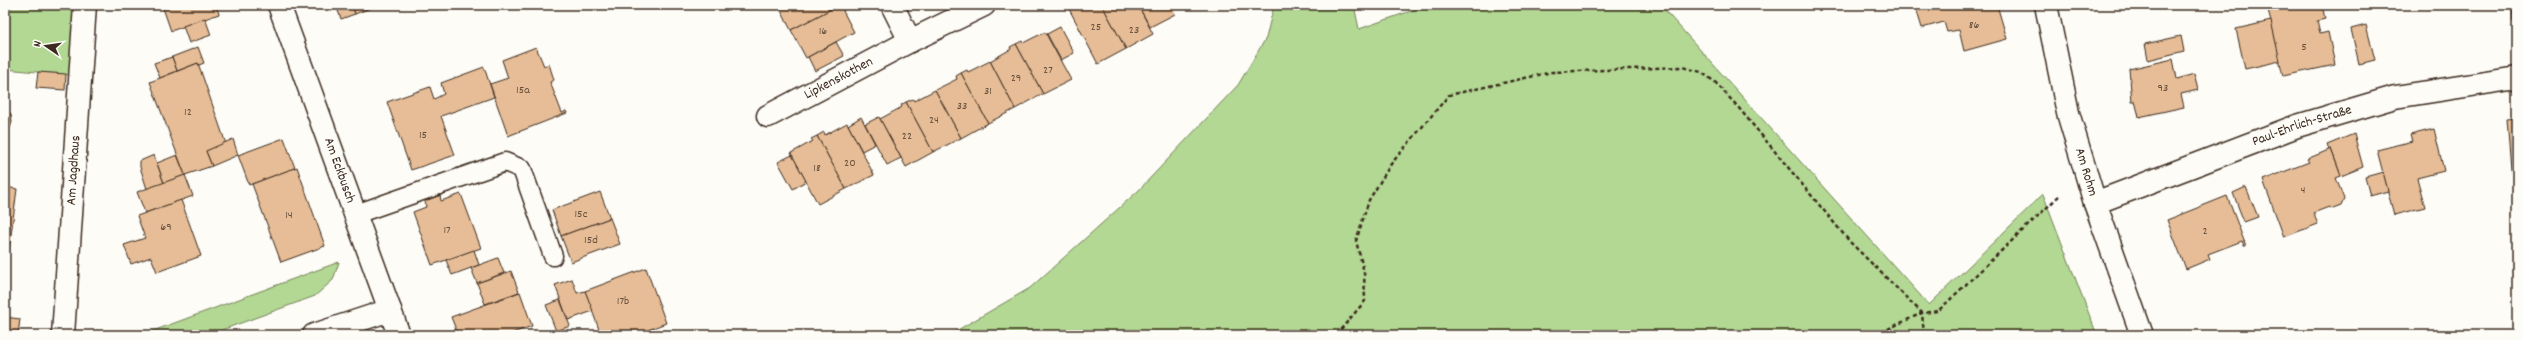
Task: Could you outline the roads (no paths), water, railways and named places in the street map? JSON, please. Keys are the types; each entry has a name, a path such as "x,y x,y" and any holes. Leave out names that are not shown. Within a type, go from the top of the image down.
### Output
{"street":[{"name":"Am Jagdhaus","path":"63,335 85,5"},
{"name":"Am Eckbusch","path":"279,5 400,335"},
{"path":"892,5 910,40"},
{"name":"Lipkenskothen","path":"768,116 910,40 984,5"},
{"name":"Am Rohm","path":"2046,5 2068,113 2095,203 2142,335"},
{"name":"Paul-Ehrlich-Straße","path":"2095,203 2298,126 2395,97 2517,78"},
{"path":"314,335 390,310"}],"lane":[{"path":"356,214 505,162 522,169 553,256"}]}
